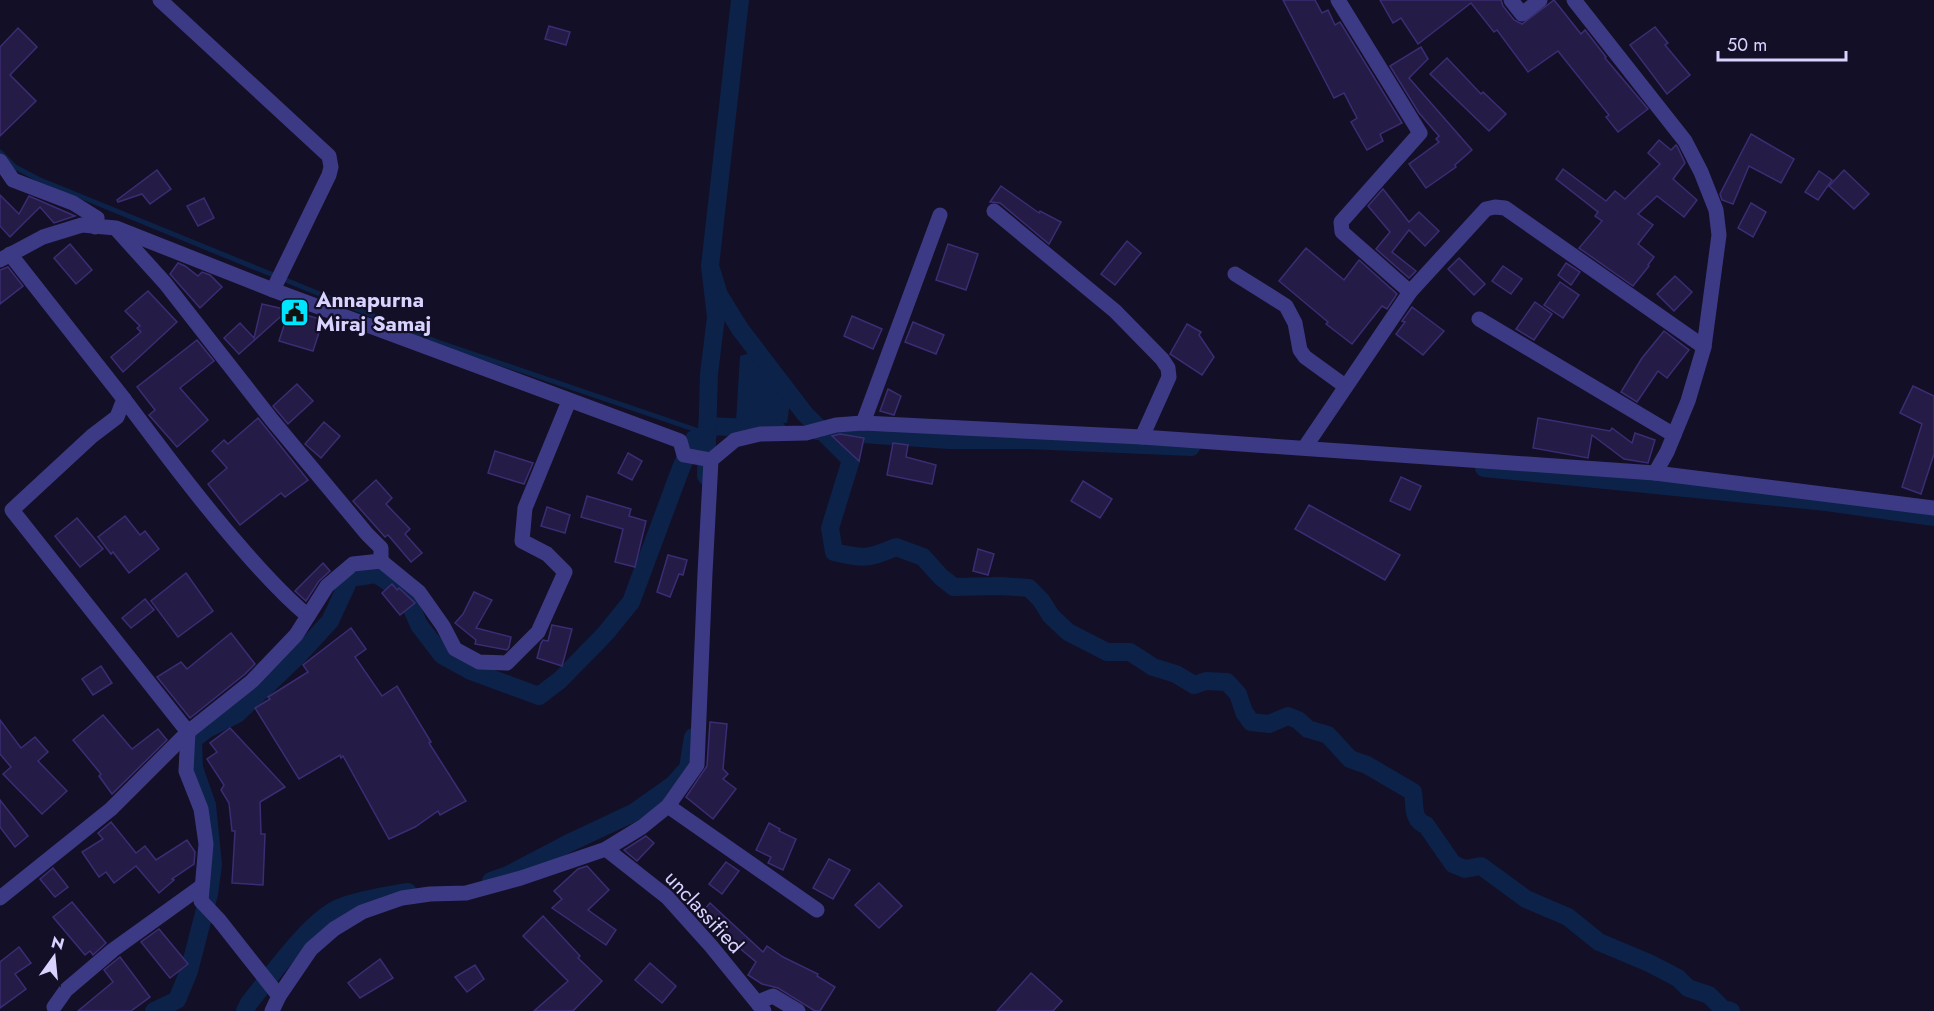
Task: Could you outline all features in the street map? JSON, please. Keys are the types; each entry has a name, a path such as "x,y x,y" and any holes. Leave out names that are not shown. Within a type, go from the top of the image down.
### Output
{"street":[{"path":"160,0 329,156 331,167 329,175 273,290"},
{"path":"1338,0 1420,133 1341,222 1340,227 1342,232 1410,292"},
{"path":"1510,0 1522,14 1540,0"},
{"path":"1574,0 1685,141 1701,172 1716,210 1719,235 1704,347 1688,401 1655,473"},
{"path":"0,161 13,180 73,203 97,218 95,226"},
{"path":"1305,447 1410,292 1486,209 1505,208 1704,347"},
{"path":"994,211 1115,311 1168,368 1169,377 1142,437"},
{"path":"863,423 940,215"},
{"path":"308,616 284,597 230,534 179,472 124,399 5,257 43,237 82,225 116,228 273,290 680,441 684,455 711,460"},
{"path":"116,228 165,283 273,420 366,534 381,548 381,561"},
{"path":"1235,273 1286,306 1295,323 1300,350 1305,357 1345,386"},
{"path":"1479,319 1674,435"},
{"path":"124,399 117,417 92,436 6,514 188,732 186,771 201,809 206,844 201,901 277,993"},
{"path":"0,898 111,809 188,732 252,681 296,635 327,586 353,564 381,561 419,592 443,626 455,649 479,662 507,663 538,632 565,572 547,554 522,541 525,508 569,401"},
{"path":"272,1011 277,993 311,949 334,929 362,912 402,898 430,894 466,893 520,878 606,849 642,827 668,806 698,765 711,460 735,440 760,434 806,433 825,427 863,423 1142,437 1655,473 1934,508"},
{"path":"668,806 817,910"},
{"name":"unclassified","path":"606,849 667,897 762,1008"},
{"path":"53,1010 66,990 113,950 202,886"},
{"path":"762,1008 763,1000 773,996 798,1011"}],"water":[{"path":"750,353 790,402 787,423 736,421 740,356"}],"building":[{"path":"1283,0 1315,0 1322,13 1328,10 1335,25 1340,22 1402,123 1380,134 1383,141 1367,150 1351,122 1357,118 1344,93 1334,98"},
{"path":"1380,0 1501,0 1514,20 1522,24 1554,0 1581,34 1585,30 1605,58 1648,109 1618,132 1606,117 1609,115 1558,51 1528,72 1497,30 1494,32 1471,3 1418,44 1401,18 1393,23"},
{"path":"549,26 570,32 566,45 545,39"},
{"path":"1655,27 1668,43 1665,45 1690,75 1667,94 1630,45"},
{"path":"18,28 37,47 10,75 36,101 0,136 0,47"},
{"path":"1421,47 1428,59 1409,78 1472,150 1455,165 1456,167 1426,188 1409,164 1439,142 1436,139 1439,136 1419,113 1390,66"},
{"path":"1447,58 1481,94 1483,92 1506,114 1489,131 1430,74"},
{"path":"1751,134 1794,159 1781,183 1749,166 1733,204 1722,200 1720,194"},
{"path":"1659,140 1671,150 1677,146 1685,163 1673,179 1697,200 1684,217 1657,196 1638,214 1653,225 1638,244 1654,257 1633,286 1579,248 1602,221 1595,216 1598,212 1556,179 1563,169 1606,201 1615,191 1625,199 1660,164 1648,153"},
{"path":"157,170 171,189 150,204 142,194 118,202 117,200"},
{"path":"1844,170 1869,194 1854,209 1829,186"},
{"path":"1819,171 1832,180 1818,200 1805,192"},
{"path":"1001,186 1039,213 1040,211 1061,222 1049,244 1000,203 990,202"},
{"path":"1383,189 1409,222 1419,212 1439,231 1425,246 1409,230 1392,252 1416,271 1409,278 1376,249 1390,232 1368,206"},
{"path":"0,195 19,214 29,196 75,216 54,223 40,207 10,237 0,226"},
{"path":"204,198 214,218 198,226 187,206"},
{"path":"1751,203 1766,212 1753,237 1738,228"},
{"path":"1127,241 1141,253 1115,285 1101,274"},
{"path":"70,244 92,270 76,284 54,258"},
{"path":"948,244 978,254 966,290 936,280"},
{"path":"1306,248 1344,280 1359,260 1397,294 1387,309 1382,306 1352,344 1326,324 1328,322 1279,281"},
{"path":"1459,258 1485,284 1474,295 1448,269"},
{"path":"178,263 198,276 202,272 210,275 222,287 200,308 170,274"},
{"path":"1566,263 1580,272 1571,285 1558,275"},
{"path":"1503,266 1522,279 1511,294 1492,281"},
{"path":"8,267 23,286 0,304 0,270"},
{"path":"1675,276 1692,292 1674,311 1657,294"},
{"path":"1560,282 1579,295 1563,318 1544,305"},
{"path":"148,291 177,322 123,372 111,357 141,332 137,328 140,326 125,311"},
{"path":"1535,302 1552,314 1534,340 1516,329"},
{"path":"262,304 288,310 239,354 224,338 240,323 254,338"},
{"path":"1412,307 1444,331 1423,355 1396,334"},
{"path":"289,310 323,320 313,351 279,341"},
{"path":"852,316 882,329 873,349 844,336"},
{"path":"913,322 944,335 936,354 905,342"},
{"path":"1187,324 1201,332 1199,335 1214,357 1202,375 1170,354"},
{"path":"1664,331 1689,350 1667,378 1658,371 1637,402 1621,392 1642,358"},
{"path":"197,340 214,361 180,388 208,420 177,447 149,415 155,410 137,387"},
{"path":"297,384 313,401 288,424 273,406"},
{"path":"1913,386 1934,396 1934,454 1921,494 1902,487 1922,424 1900,413"},
{"path":"888,389 901,396 894,415 880,411"},
{"path":"258,418 308,480 285,497 281,493 240,525 208,484 227,468 212,451 224,440 228,444"},
{"path":"1538,418 1610,431 1612,428 1632,443 1635,433 1655,440 1648,463 1624,459 1592,435 1588,458 1533,448"},
{"path":"324,422 340,436 321,458 305,444"},
{"path":"840,434 864,438 859,461 832,436"},
{"path":"893,443 908,445 906,457 936,465 932,484 887,475"},
{"path":"495,451 533,463 524,484 488,473"},
{"path":"628,453 642,461 632,480 618,473"},
{"path":"1401,477 1421,486 1410,510 1390,501"},
{"path":"376,480 392,498 386,504 410,529 405,534 422,553 411,562 388,535 385,537 353,501"},
{"path":"1083,481 1112,499 1100,518 1071,501"},
{"path":"587,496 631,509 629,516 646,521 635,567 615,562 623,529 581,517"},
{"path":"1309,505 1400,555 1385,580 1295,529"},
{"path":"547,507 570,515 565,533 541,526"},
{"path":"125,516 140,535 145,531 159,549 129,573 98,537"},
{"path":"77,518 103,549 80,567 55,536"},
{"path":"978,549 994,554 988,575 973,571"},
{"path":"668,555 687,560 683,575 679,574 670,597 657,592"},
{"path":"323,563 330,571 319,581 306,601 295,591"},
{"path":"186,573 213,611 178,637 151,601"},
{"path":"392,584 415,603 400,615 382,593"},
{"path":"474,592 492,600 476,628 511,637 507,650 475,644 476,640 455,623 463,614"},
{"path":"145,599 154,610 131,628 122,618"},
{"path":"552,625 572,629 562,666 537,658 541,643 543,640 548,641"},
{"path":"351,628 366,649 355,657 382,696 397,686 431,742 429,743 466,801 440,815 438,811 415,827 389,839 343,756 341,758 340,755 299,779 255,708 308,672 303,665"},
{"path":"231,633 255,664 190,718 157,677 181,662 187,669"},
{"path":"101,666 112,683 93,695 82,679"},
{"path":"103,715 132,749 158,729 167,740 112,794 99,776 101,774 73,740"},
{"path":"0,720 21,748 35,737 48,752 38,761 67,791 42,814 3,774 11,767 0,754"},
{"path":"710,722 727,724 723,769 728,774 723,779 736,789 713,819 686,797 707,766"},
{"path":"230,728 285,787 260,802 261,834 265,834 263,885 232,883 235,831 232,831 229,803 221,790 224,785 207,759 217,752 210,743"},
{"path":"0,800 28,836 15,847 0,827"},
{"path":"111,822 136,853 145,846 156,860 187,840 195,852 194,864 172,879 174,880 159,893 136,866 114,883 106,872 99,877 82,852 103,839 98,833"},
{"path":"769,823 796,839 783,870 768,863 771,857 756,850"},
{"path":"646,836 654,843 637,861 624,850"},
{"path":"829,859 850,870 833,899 813,888"},
{"path":"726,862 739,871 722,894 709,884"},
{"path":"587,866 609,890 588,910 616,930 606,945 552,908 562,899 554,891 578,869"},
{"path":"53,868 68,887 55,897 40,879"},
{"path":"879,883 902,906 879,928 855,905"},
{"path":"72,902 106,943 93,955 90,951 85,955 53,917"},
{"path":"710,903 763,952 767,946 783,957 818,974 817,976 835,987 820,1011 815,1011 778,988 762,984 748,975 756,962 712,925 709,929 698,917"},
{"path":"543,916 580,956 578,958 602,981 573,1011 534,1011 568,981 523,936"},
{"path":"159,929 188,964 170,978 141,942"},
{"path":"19,947 31,963 15,974 26,989 0,1008 0,962"},
{"path":"120,957 150,997 131,1011 78,1011 113,982 104,970"},
{"path":"380,959 393,978 360,998 348,983"},
{"path":"650,963 676,986 662,1003 635,980"},
{"path":"475,965 484,979 467,992 455,977"},
{"path":"1031,973 1062,1001 1053,1011 997,1011"}],"waterway":[{"path":"706,476 709,374 716,317 710,266 740,0"},
{"path":"0,152 15,167 38,179 435,341 708,434"},
{"path":"710,266 719,295 740,329 805,414 851,460 830,528 834,552 866,557 896,547 923,557 941,577 954,587 1029,588 1041,600 1051,616 1068,632 1107,652 1130,652 1153,667 1176,674 1194,685 1206,681 1227,682 1238,694 1244,712 1251,722 1269,724 1288,716 1298,720 1308,729 1328,735 1350,759 1367,765 1413,792 1418,820 1426,825 1453,864 1465,869 1481,866 1526,899 1568,917 1599,942 1678,978 1688,988 1709,995 1723,1009 1731,1011"},
{"path":"707,426 777,429"},
{"path":"817,431 950,440 1026,440 1191,447"},
{"path":"154,1011 177,1000 189,971 209,894 213,865 207,805 194,768 193,740 207,729 237,714 299,655 330,621 350,578 376,574 405,593 419,625 442,655 471,671 539,696 560,680 605,634 631,602 694,439 708,434"},
{"path":"1484,468 1826,502 1934,517"},
{"path":"491,881 508,875 633,813 674,784 688,768 693,737"},
{"path":"245,1011 289,952 324,917 350,904 408,892"}],"place":[{"name":"Annapurna Miraj Samaj","path":"295,312"}]}
